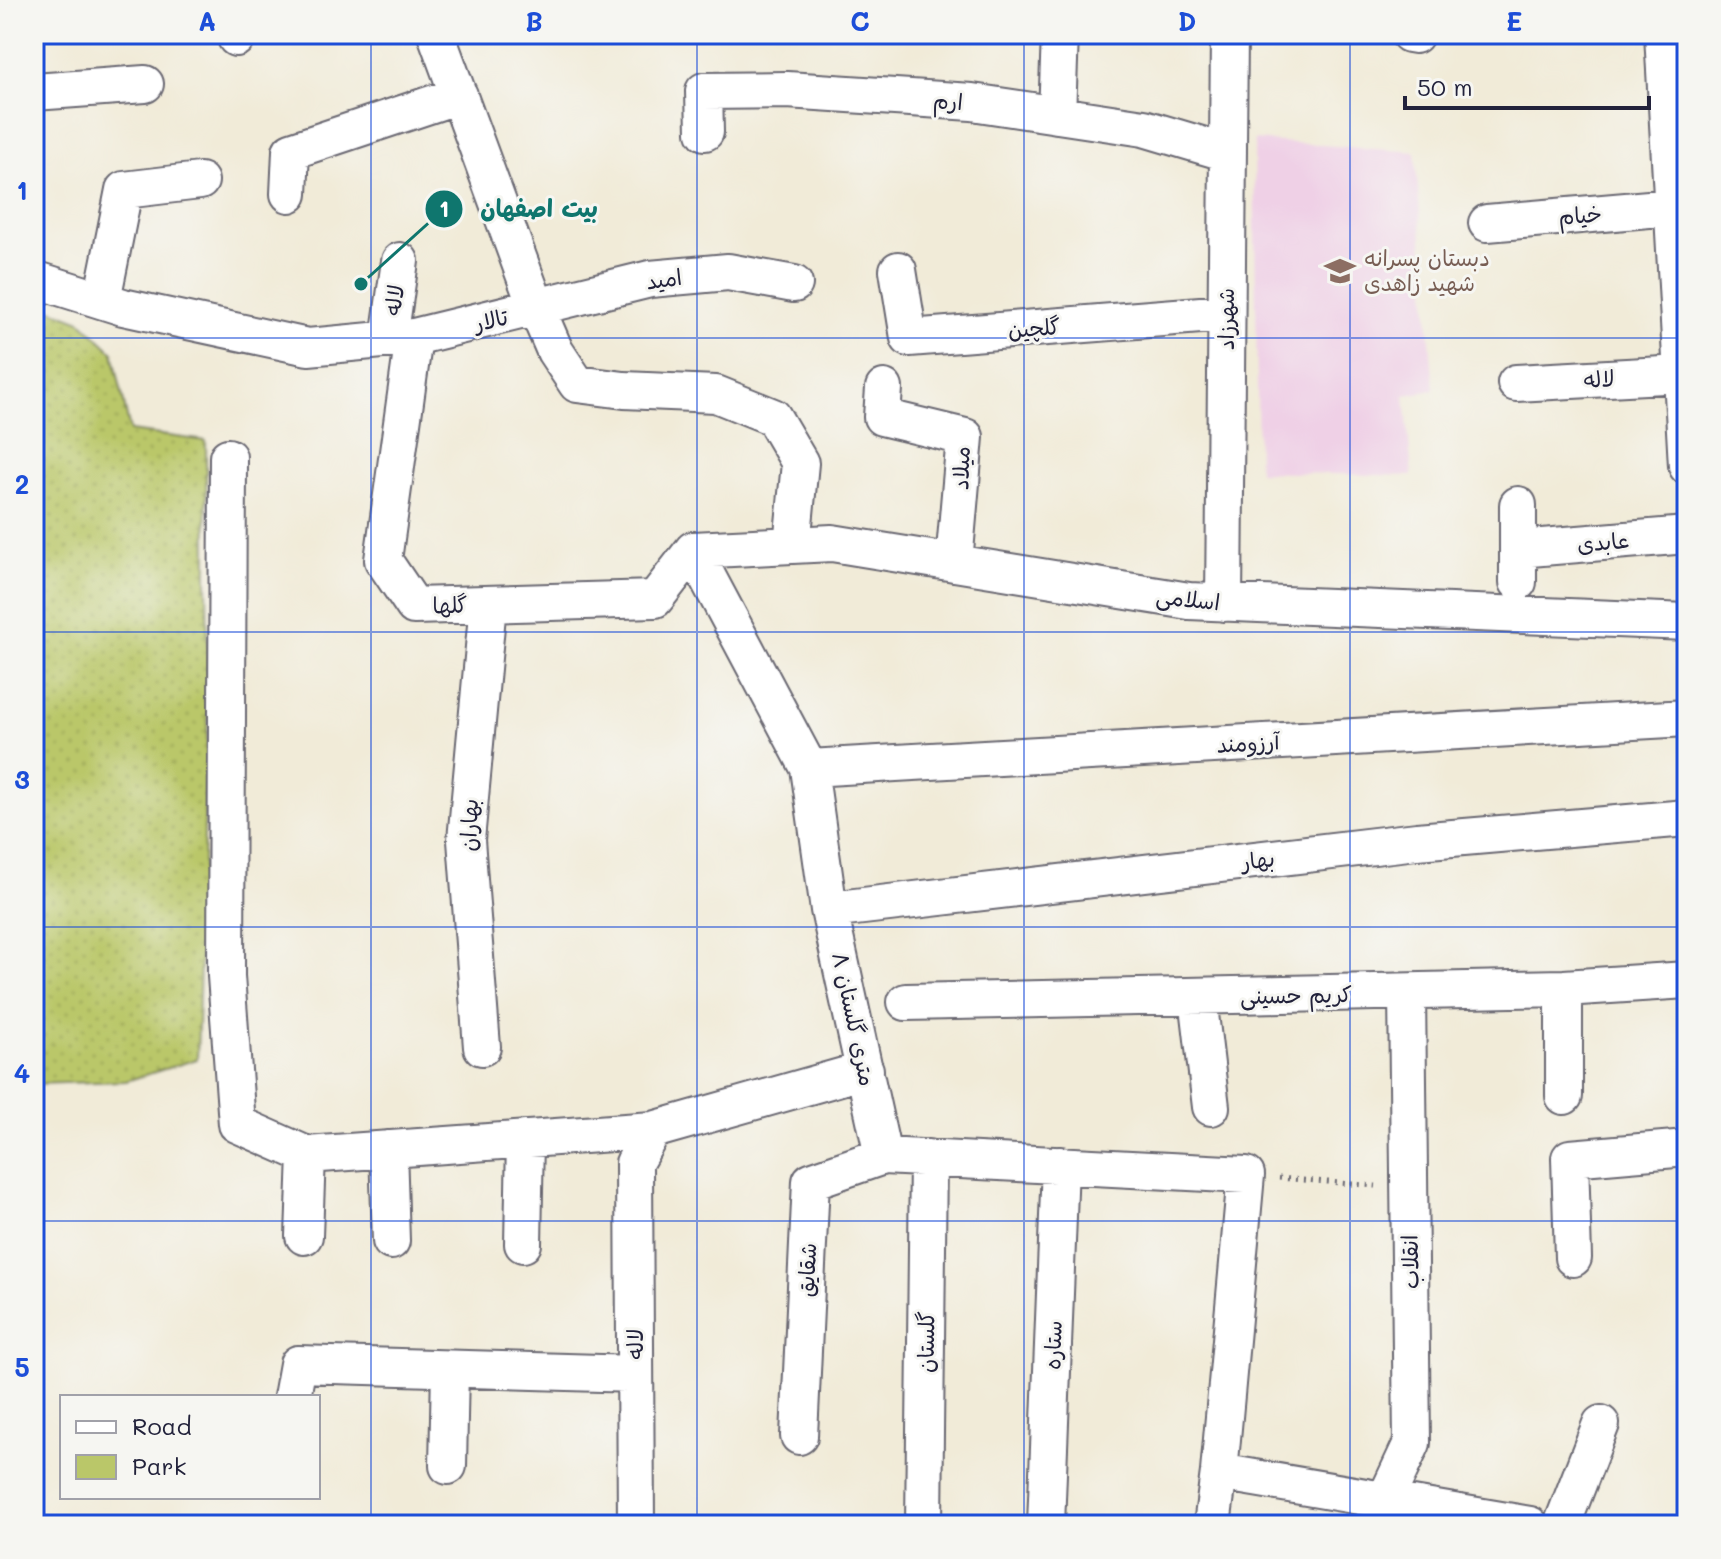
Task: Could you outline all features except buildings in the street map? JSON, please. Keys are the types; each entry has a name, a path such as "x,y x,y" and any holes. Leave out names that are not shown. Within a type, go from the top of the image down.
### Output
{"street":[{"path":"436,34 537,309"},
{"path":"1057,115 1060,34"},
{"name":"شهرزاد","path":"1224,603 1229,34"},
{"path":"1409,34 1415,35"},
{"path":"1669,35 1677,119 1672,207 1682,285 1682,374 1687,466"},
{"path":"34,92 145,84"},
{"name":"ارم","path":"705,132 704,91 787,90 972,102 1144,128 1228,153"},
{"path":"289,194 291,151 459,95"},
{"path":"102,300 124,190 200,181"},
{"name":"خیام","path":"1487,223 1672,207"},
{"name":"لاله","path":"400,261 401,338"},
{"name":"گلچین","path":"898,270 909,338 1226,313"},
{"name":"امید","path":"537,309 650,279 728,272 794,284"},
{"name":"تالار","path":"34,279 102,300 308,347 401,338 537,309 555,351 577,384 624,390 716,394 773,417 800,463 792,545"},
{"name":"گلها","path":"401,338 383,560 414,606 655,599 693,550"},
{"name":"لاله","path":"1516,383 1682,374"},
{"name":"میلاد","path":"884,388 882,417 965,437 954,563"},
{"path":"228,457 226,976 237,1124 307,1155 653,1130 865,1070"},
{"name":"عابدی","path":"1518,505 1518,566 1687,535"},
{"name":"اسلامی","path":"693,550 832,543 1189,601 1687,622"},
{"name":"۸ متری گلستان","path":"693,550 809,768 829,910 883,1156"},
{"name":"بهاران","path":"482,1047 466,840 488,604"},
{"name":"آرزومند","path":"809,768 1687,718"},
{"name":"بهار","path":"829,910 1417,841 1687,818"},
{"name":"کریم حسینی","path":"906,1002 1564,988 1687,980"},
{"path":"1564,988 1564,1096"},
{"name":"انقلاب","path":"1383,1512 1412,1443 1407,992"},
{"path":"1198,997 1211,1107"},
{"name":"لاله","path":"636,1525 634,1163 653,1130"},
{"path":"523,1244 525,1139"},
{"path":"1573,1258 1570,1158 1687,1148"},
{"path":"388,1149 391,1241"},
{"path":"304,1236 307,1155"},
{"path":"883,1156 1246,1175 1212,1525"},
{"name":"شقایق","path":"799,1436 811,1181 883,1156"},
{"name":"گلستان","path":"924,1525 928,1158"},
{"name":"ستاره","path":"1046,1525 1060,1165"},
{"path":"292,1395 298,1364 635,1374"},
{"path":"448,1466 450,1369"},
{"path":"1562,1525 1601,1424"},
{"path":"1219,1472 1383,1512 1530,1525"}],"path":[{"path":"1246,1175 1409,1188"}],"shaded area":[{"name":"دبستان پسرانه شهید زاهدی","path":"1254,140 1415,152 1434,390 1405,395 1412,476 1258,472"}],"green space":[{"path":"34,303 81,321 113,352 130,431 206,441 208,709 197,1059 126,1081 34,1084"}],"place":[{"name":"دبستان پسرانه شهید زاهدی","path":"1340,271"},
{"name":"بيت اصفهان","path":"361,284"}]}
